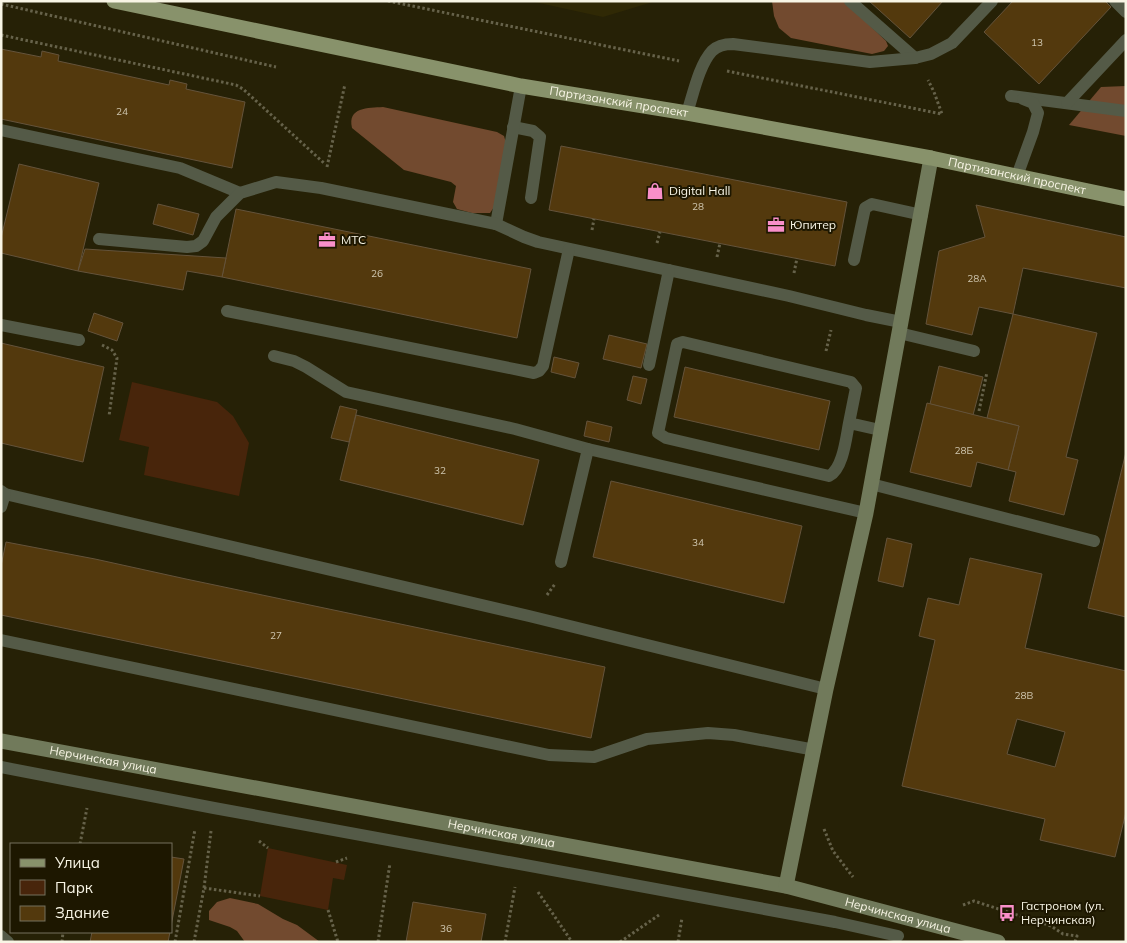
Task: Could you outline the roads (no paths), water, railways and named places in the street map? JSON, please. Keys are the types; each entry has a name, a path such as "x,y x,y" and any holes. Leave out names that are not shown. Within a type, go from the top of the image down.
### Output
{"main road":[{"name":"Партизанский проспект","path":"114,1 521,86 687,113 931,158 1126,199"}],"street":[{"path":"786,886 826,689 866,514 931,158"},
{"name":"Нерчинская улица","path":"1,741 786,886 998,942"}],"lane":[{"path":"850,1 915,58"},
{"path":"687,113 703,66 712,51 724,44 870,62 915,58 931,54 952,43 992,1"},
{"path":"1115,1 1126,12"},
{"path":"1067,103 1126,40"},
{"path":"496,224 521,86"},
{"path":"1017,176 1038,113 1033,103 1012,96 1126,110"},
{"path":"513,127 533,131 540,137 531,198"},
{"path":"1,130 180,168 240,193"},
{"path":"99,239 187,247 196,246 203,241 216,217 240,193 276,182 321,188 496,224 524,237 569,249 789,296 836,308 974,351"},
{"path":"854,260 865,208 872,204 922,215"},
{"path":"227,311 534,372 539,371 543,366 569,249"},
{"path":"649,365 669,270"},
{"path":"1,325 79,340"},
{"path":"683,342 851,382 856,386 850,423 839,466 834,474 829,476 666,438 658,432 677,344 683,342"},
{"path":"274,356 294,361 346,392 515,429 588,449 866,514"},
{"path":"850,423 880,430"},
{"path":"561,562 588,449"},
{"path":"871,484 1094,542"},
{"path":"1,507 3,493 529,616 826,689"},
{"path":"1,640 548,755 594,757 647,739 708,733 734,735 815,750"},
{"path":"1,766 214,808 826,921 898,939 899,916"},
{"path":"1,936 8,942"}],"place":[{"name":"Digital Hall","path":"655,191"},
{"name":"Юпитер","path":"776,225"},
{"name":"МТС","path":"327,240"},
{"name":"Гастроном (ул. Нерчинская)","path":"1007,913"}]}
